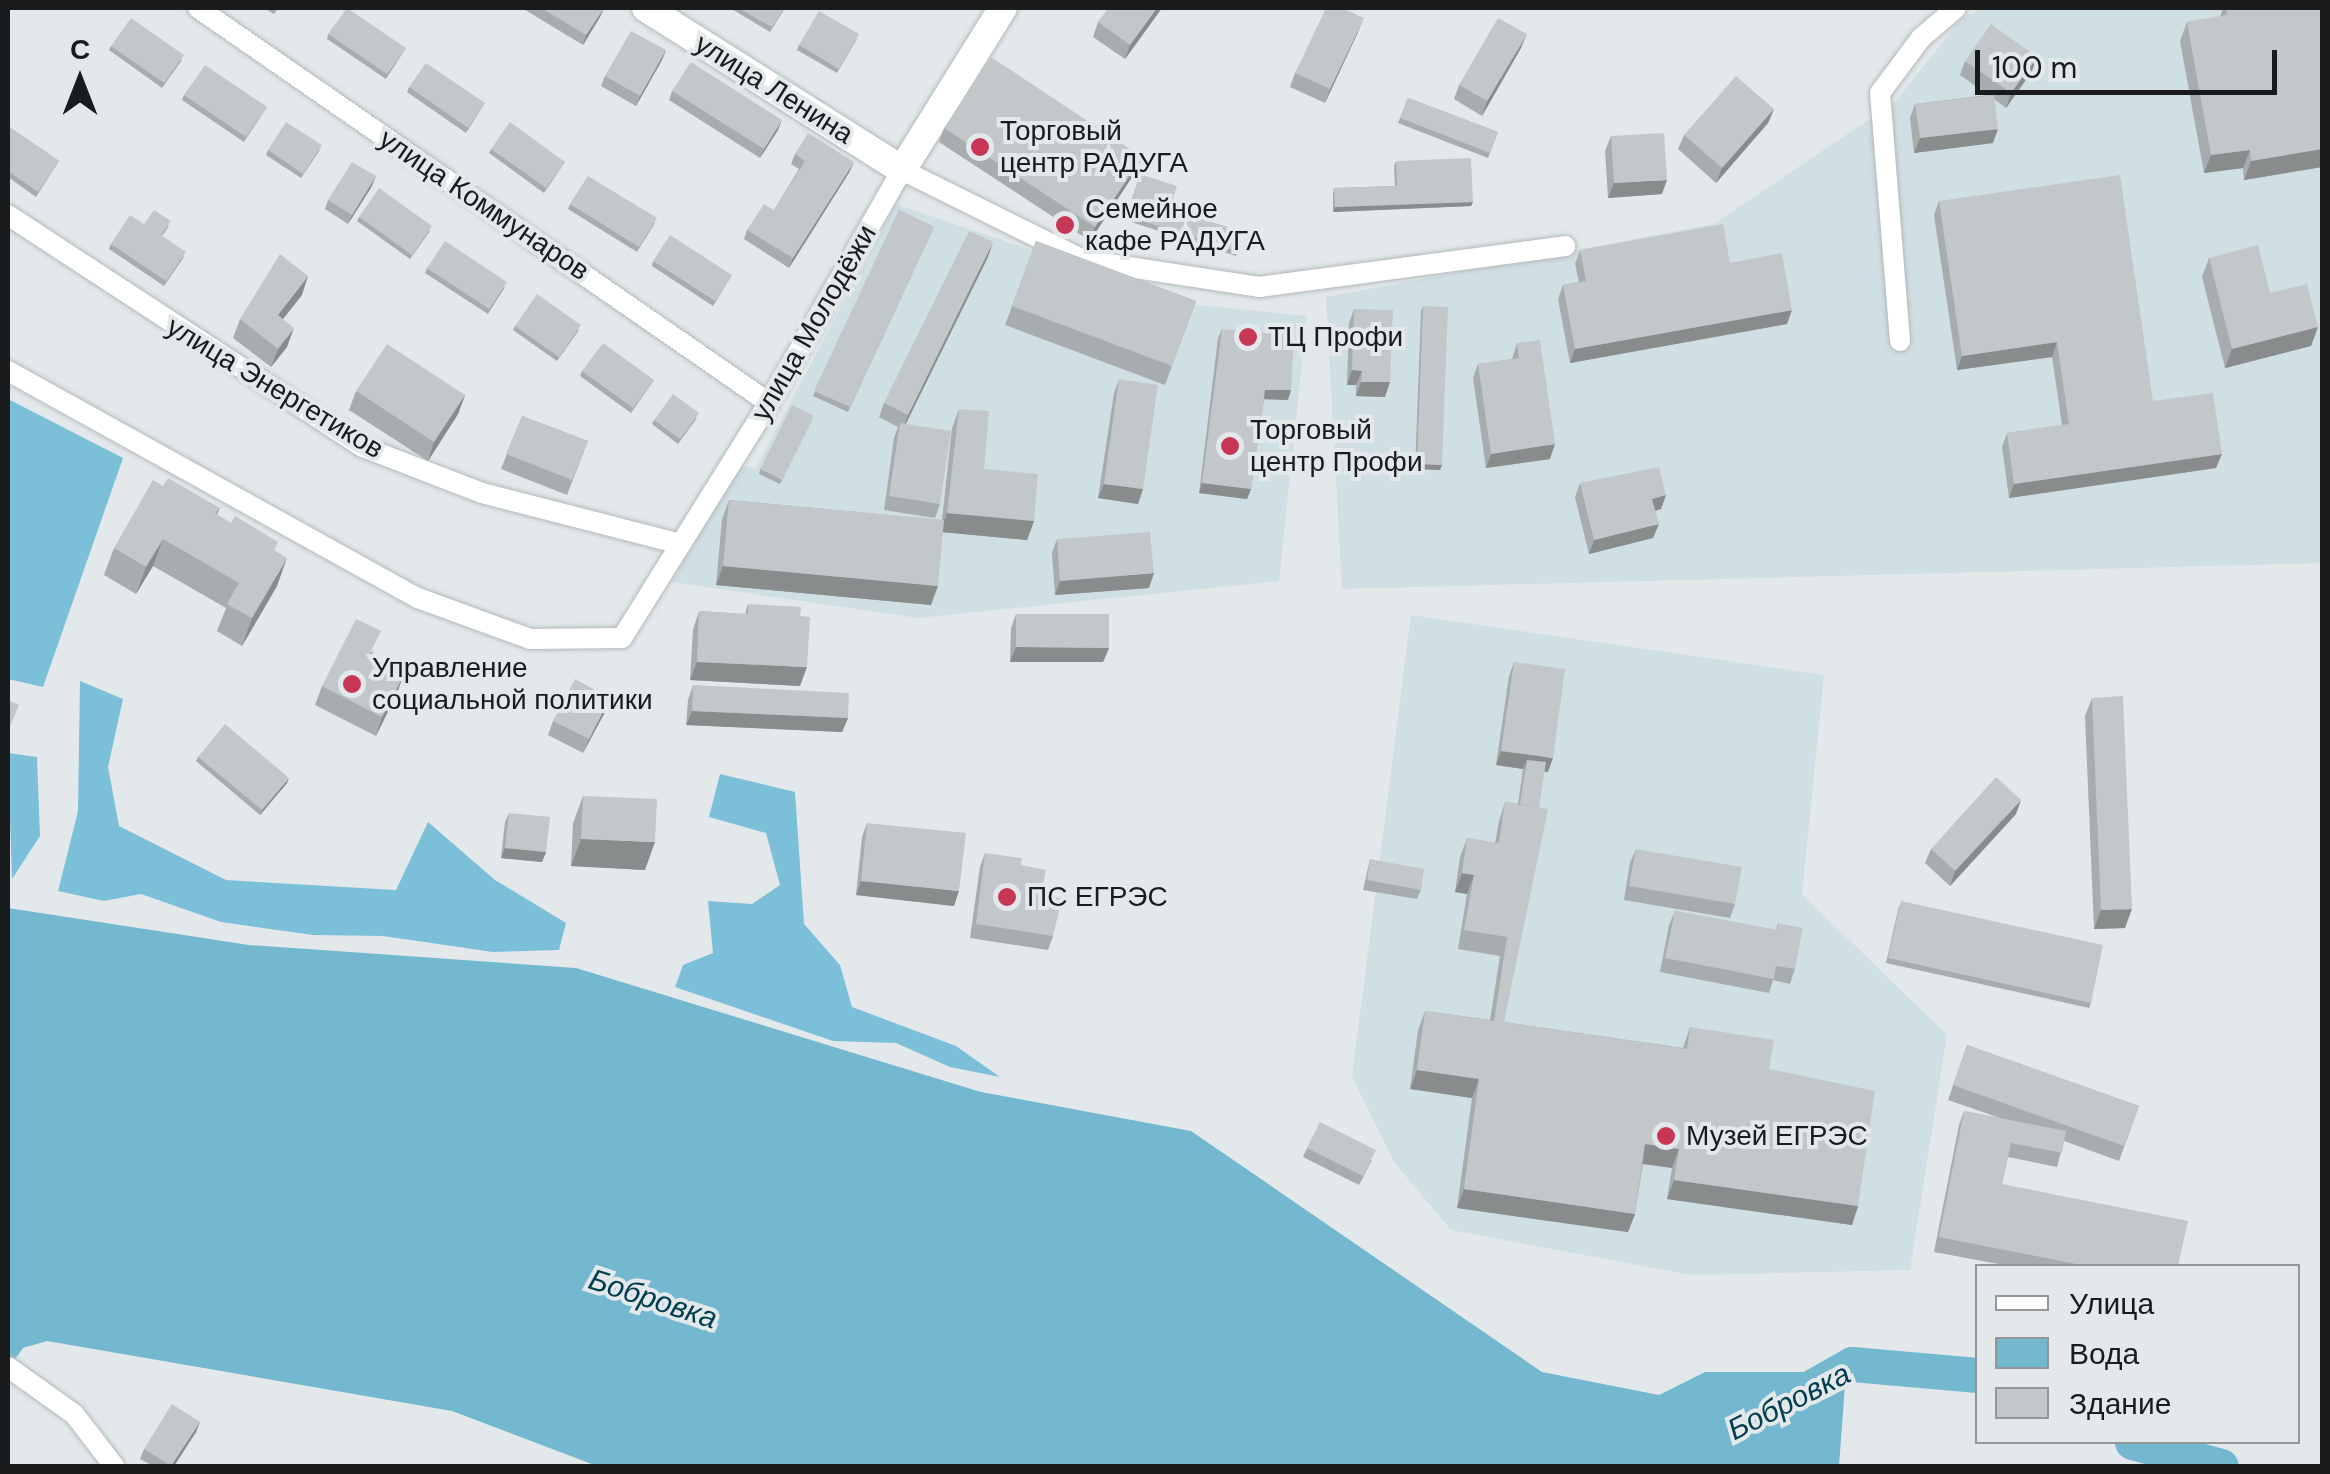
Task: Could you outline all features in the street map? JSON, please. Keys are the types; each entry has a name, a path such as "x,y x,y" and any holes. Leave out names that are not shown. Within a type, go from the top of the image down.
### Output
{"street":[{"name":"улица Коммунаров","path":"198,8 769,403"},
{"name":"улица Ленина","path":"646,8 902,170"},
{"name":"улица Молодёжи","path":"8,372 418,598 530,639 622,638 769,403 902,170 1003,8"},
{"path":"1900,341 1880,93 1922,38 1956,8"},
{"path":"902,170 1083,260 1259,287 1565,246"},
{"name":"улица Энергетиков","path":"8,214 363,447 482,493 681,544"},
{"path":"10,1369 74,1414 114,1466"}],"shaded area":[{"path":"1981,8 2322,8 2322,563 1342,589 1326,297 1714,224 1895,102 1961,19"},
{"path":"896,204 1190,304 1307,316 1279,581 918,618 672,582 740,464 755,469"},
{"path":"8,399 123,458 43,687 8,679"},
{"path":"1411,615 1824,675 1802,894 1947,1035 1910,1270 1691,1275 1451,1230 1394,1162 1352,1077"},
{"path":"80,681 123,699 108,767 119,826 226,880 396,890 428,822 495,880 566,923 559,950 493,952 383,936 313,935 221,922 141,894 104,901 58,891 78,811"},
{"path":"8,753 37,757 40,836 12,879"},
{"path":"720,774 795,792 804,924 840,965 852,1007 956,1046 1000,1077 950,1067 896,1043 833,1041 675,987 683,965 713,953 708,901 752,904 780,885 766,833 709,817"}],"water":[{"path":"8,908 249,945 576,968 981,1092 1191,1131 1542,1372 1659,1395 1705,1372 1846,1372 1839,1466 597,1466 452,1411 47,1341 23,1348 8,1369"}],"building":[{"path":"347,8 406,48 387,74 328,34"},
{"path":"541,8 604,8 586,35"},
{"path":"738,8 784,8 772,27"},
{"path":"1109,8 1157,8 1130,45 1098,22"},
{"path":"1326,8 1342,8 1364,18 1330,89 1295,73"},
{"path":"2226,8 2322,8 2322,149 2251,161 2250,150 2211,155 2187,22 2227,15"},
{"path":"819,11 859,34 839,69 799,45"},
{"path":"131,18 184,55 164,83 111,46"},
{"path":"1498,18 1527,34 1487,101 1459,85"},
{"path":"1991,24 2037,57 2011,93 1965,61"},
{"path":"631,31 666,50 640,96 605,76"},
{"path":"991,57 1142,157 1095,227 944,128"},
{"path":"691,62 782,120 764,149 672,91"},
{"path":"426,63 485,103 468,128 409,87"},
{"path":"205,65 267,107 246,137 184,95"},
{"path":"1736,76 1774,109 1722,168 1684,135"},
{"path":"1994,95 1998,129 1920,138 1915,104"},
{"path":"1408,98 1498,132 1490,153 1400,118"},
{"path":"286,122 322,145 303,174 268,150"},
{"path":"510,122 565,162 546,188 491,149"},
{"path":"8,126 59,161 38,192 8,171"},
{"path":"808,133 854,162 793,258 747,230 764,204 774,210 805,161 795,154"},
{"path":"1664,133 1667,180 1614,183 1611,136"},
{"path":"1471,158 1473,202 1335,207 1334,188 1397,186 1396,161"},
{"path":"352,162 376,176 352,215 328,200"},
{"path":"1140,174 1177,186 1170,209 1243,232 1237,251 1127,216"},
{"path":"2120,175 2153,401 2213,393 2222,454 2014,484 2007,433 2069,424 2057,342 1962,356 1939,201"},
{"path":"588,176 657,218 639,247 570,204"},
{"path":"379,188 432,226 412,255 359,217"},
{"path":"154,210 171,221 161,235 186,252 166,281 111,244 130,215 144,224"},
{"path":"899,210 934,227 850,407 814,391"},
{"path":"1723,224 1730,263 1782,253 1792,310 1575,349 1563,285 1586,281 1580,250"},
{"path":"969,231 993,242 908,415 884,403"},
{"path":"670,235 732,275 715,301 653,261"},
{"path":"445,241 507,282 489,309 427,268"},
{"path":"1036,241 1196,301 1172,366 1012,306"},
{"path":"2258,245 2270,293 2307,284 2318,327 2232,349 2209,258"},
{"path":"280,254 308,276 278,315 294,328 278,349 240,319"},
{"path":"537,294 581,325 559,357 515,326"},
{"path":"1423,306 1448,307 1442,465 1417,464"},
{"path":"1354,309 1393,310 1390,382 1361,382 1362,371 1352,370"},
{"name":"Торговый центр Профи","path":"1222,329 1294,335 1291,390 1265,390 1251,489 1202,483"},
{"path":"1540,340 1555,444 1491,454 1478,364 1519,358 1517,343"},
{"path":"603,343 654,380 633,408 582,371"},
{"path":"387,344 465,395 434,442 356,391"},
{"path":"1119,379 1158,385 1143,489 1104,484"},
{"path":"673,394 699,413 680,439 654,420"},
{"path":"792,405 814,416 782,480 760,469"},
{"path":"959,409 989,411 984,469 1038,474 1034,521 947,513"},
{"path":"522,416 588,441 572,480 506,454"},
{"path":"900,423 951,431 940,504 889,496"},
{"path":"1659,467 1666,495 1652,499 1659,524 1594,540 1580,483"},
{"path":"168,478 220,508 215,513 231,523 235,516 278,542 274,550 287,558 252,618 227,604 239,583 163,539 146,567 114,548 153,480 163,486"},
{"path":"729,500 944,520 938,586 723,566"},
{"path":"1150,532 1154,573 1060,581 1057,539"},
{"path":"748,604 801,607 800,616 810,617 807,667 697,662 699,611 748,614"},
{"path":"1016,614 1109,614 1109,648 1016,647"},
{"name":"Управление социальной политики","path":"356,619 381,631 368,657 404,674 382,717 322,686"},
{"path":"1514,662 1565,669 1553,758 1501,751"},
{"path":"575,679 610,698 589,739 553,721"},
{"path":"693,685 849,693 848,718 692,711"},
{"path":"2123,696 2132,909 2101,910 2092,698"},
{"path":"8,700 19,705 8,731"},
{"path":"225,724 289,778 262,810 198,757"},
{"path":"1527,760 1546,762 1539,808 1520,804"},
{"path":"1996,777 2021,800 1955,871 1931,849"},
{"path":"583,796 657,799 655,842 581,839"},
{"name":"Музей ЕГРЭС","path":"1505,802 1548,809 1504,1022 1687,1049 1690,1027 1774,1040 1769,1069 1875,1091 1858,1206 1674,1180 1679,1149 1645,1144 1635,1214 1464,1189 1479,1079 1417,1070 1425,1011 1494,1021 1507,937 1464,930 1474,875 1462,873 1467,838 1499,843"},
{"path":"509,813 550,817 546,852 505,848"},
{"path":"867,823 966,833 959,891 861,881"},
{"path":"1636,849 1742,867 1735,904 1629,886"},
{"name":"ПС ЕГРЭС","path":"985,853 1022,858 1021,865 1046,870 1040,896 1062,898 1053,936 976,924"},
{"path":"1370,859 1424,869 1421,890 1367,880"},
{"path":"1901,901 2103,945 2091,1003 1888,958"},
{"path":"1675,911 1777,930 1778,923 1803,928 1795,969 1776,966 1774,979 1665,958"},
{"path":"1967,1045 2139,1106 2124,1146 1953,1085"},
{"path":"1964,1111 2066,1131 2062,1153 2011,1143 2002,1184 2188,1221 2178,1264 2076,1264 1939,1237"},
{"path":"1320,1122 1376,1150 1363,1176 1307,1148"},
{"path":"172,1404 200,1422 171,1466 144,1449"}],"waterway":[{"name":"Бобровка","path":"1797,1395 1852,1364 1975,1375"},
{"name":"Бобровка","path":"2139,1444 2221,1466"}],"place":[{"name":"Торговый центр РАДУГА","path":"980,147"},
{"name":"Семейное кафе РАДУГА","path":"1065,225"},
{"name":"ТЦ Профи","path":"1248,337"},
{"name":"Торговый центр Профи","path":"1230,446"},
{"name":"Управление социальной политики","path":"352,684"},
{"name":"ПС ЕГРЭС","path":"1007,897"},
{"name":"Музей ЕГРЭС","path":"1666,1136"}]}
